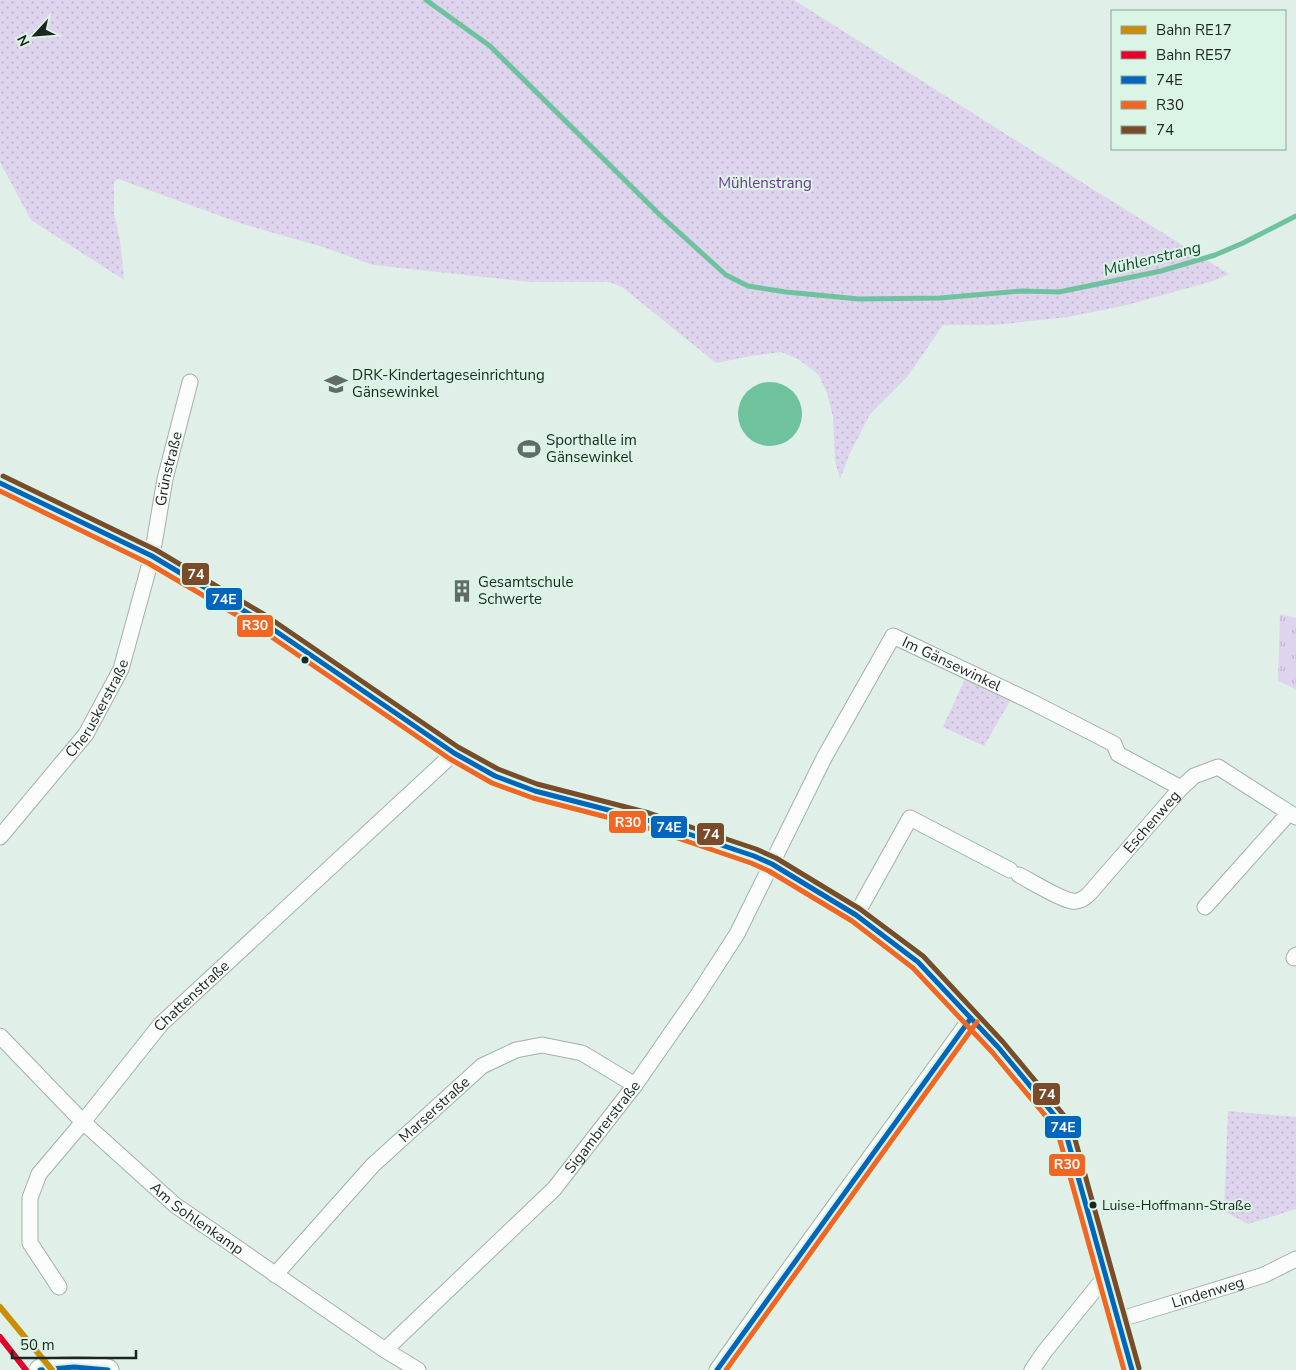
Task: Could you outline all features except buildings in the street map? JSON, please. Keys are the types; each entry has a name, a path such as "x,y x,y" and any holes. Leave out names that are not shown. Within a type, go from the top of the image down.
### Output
{"main road":[{"path":"49,1369 92,1367 108,1370"}],"street":[{"name":"Grünstraße","path":"152,556 165,479 190,382"},
{"path":"0,483 152,556 272,628 454,753 495,776 535,792 647,820 754,856 772,864 856,915 918,962 998,1047 1060,1122 1066,1134 1132,1370"},
{"name":"Cheruskerstraße","path":"0,837 86,734 121,669 152,556"},
{"name":"Im Gänsewinkel","path":"772,864 824,758 893,636 1030,701 1114,744 1118,754 1181,788"},
{"name":"Chattenstraße","path":"59,1287 30,1243 30,1198 39,1174 161,1024 454,753"},
{"name":"Eschenweg","path":"856,915 910,818 1023,873 1063,898 1072,901 1083,900 1181,788 1194,776 1218,767 1293,815 1205,906"},
{"name":"Sigambrerstraße","path":"385,1350 554,1188 635,1085 697,996 737,934 772,864"},
{"path":"717,1370 972,1018"},
{"name":"Am Sohlenkamp","path":"0,1036 83,1122 175,1205 385,1350 418,1370"},
{"name":"Marserstraße","path":"275,1275 373,1164 482,1066 516,1050 542,1045 582,1053 635,1085"},
{"name":"Lindenweg","path":"1118,1320 1264,1275 1296,1259"},
{"path":"1032,1370 1045,1350 1105,1277"}],"green space":[{"name":"Mühlenstrang","path":"0,0 794,0 1229,274 1213,281 1127,305 1068,317 994,325 943,325 907,377 870,414 849,455 840,479 835,460 833,417 827,393 819,375 798,359 781,352 716,363 622,287 609,282 530,282 373,265 326,248 243,224 118,179 114,182 114,214 120,240 124,280 31,220 0,162"},
{"path":"1280,614 1296,618 1296,689 1278,681"},
{"path":"965,679 1010,701 984,746 943,727"},
{"path":"1228,1111 1296,1117 1296,1209 1248,1224 1224,1211"}],"shaded area":[{"path":"770,382 788,388 796,396 802,414 796,432 788,440 770,446 752,440 744,432 738,414 744,396 752,388"}],"waterway":[{"name":"Mühlenstrang","path":"426,0 490,46 662,217 726,275 748,286 786,292 859,299 940,298 1022,291 1059,292 1161,271 1215,255 1296,216"}],"rail line":[{"name":"RE17","path":"0,1307 52,1370"},
{"name":"RE57","path":"0,1337 26,1370"}],"transit line":[{"name":"74","path":"3,476 156,550 265,615 458,747 498,769 537,784 649,813 756,849 776,858 860,909 923,956 1003,1042 1067,1119 1073,1132 1139,1368"},
{"name":"74E","path":"0,483 152,556 261,621 454,753 495,776 535,791 647,820 754,856 772,864 856,915 918,962 998,1047 1060,1122 1066,1134 1132,1370"},
{"name":"R30","path":"0,491 148,563 257,627 450,759 492,783 533,798 645,827 751,863 769,871 852,921 913,968 992,1052 1054,1126 1059,1137 1124,1370"},
{"name":"74E","path":"717,1370 971,1018"},
{"name":"R30","path":"726,1370 977,1022"},
{"name":"74E","path":"40,1370 74,1367 108,1370"}],"place":[{"name":"DRK-Kindertageseinrichtung Gänsewinkel","path":"336,384"},
{"name":"Sporthalle im Gänsewinkel","path":"529,449"},
{"name":"Gesamtschule Schwerte","path":"462,591"},
{"name":"Luise-Hoffmann-Straße","path":"1093,1205"}]}
